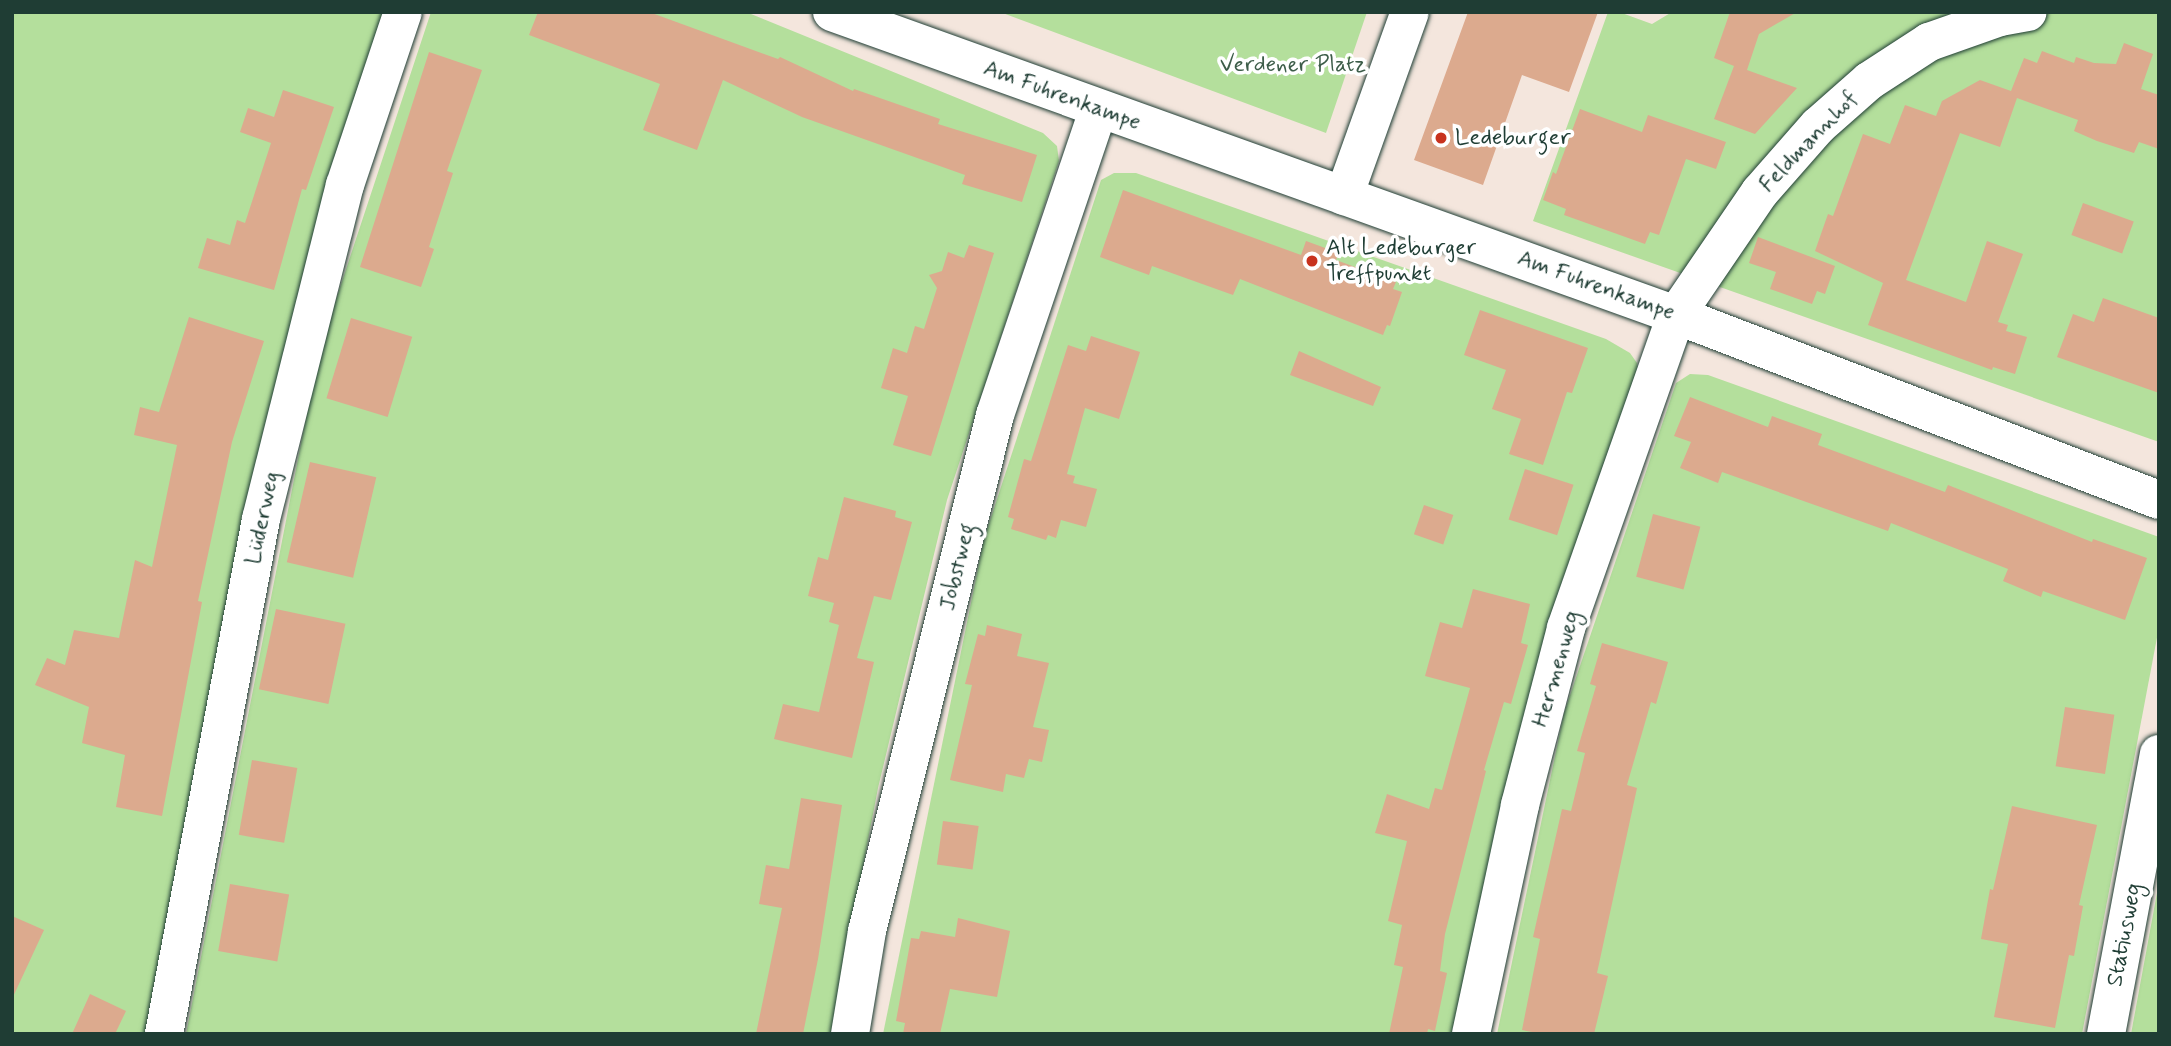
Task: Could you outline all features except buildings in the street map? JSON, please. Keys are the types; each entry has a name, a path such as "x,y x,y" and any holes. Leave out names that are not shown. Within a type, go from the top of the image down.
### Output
{"street":[{"name":"Lüderweg","path":"164,1034 261,519 345,185 403,12"},
{"path":"1343,196 1410,12"},
{"name":"Feldmannhof","path":"1676,315 1760,192 1818,126 1869,81 1929,42 2000,17 2028,12"},
{"name":"Am Fuhrenkampe","path":"837,13 1098,110 1676,315 2159,499"},
{"name":"Jobstweg","path":"850,1034 867,931 995,415 1098,110"},
{"name":"Hermenweg","path":"1471,1034 1520,805 1566,628 1676,315"},
{"name":"Statiusweg","path":"2106,1034 2159,754"}],"green space":[{"path":"12,12 387,12 359,90 263,432 148,1034 12,1034"},
{"path":"431,12 746,12 1043,133 1057,146 1059,161 947,500 878,788 831,1034 186,1034 319,351"},
{"name":"Verdener Platz","path":"1000,12 1367,12 1326,133"},
{"path":"1608,12 1619,12 1652,24 1672,12 2159,12 2159,442 1533,221"},
{"path":"1114,173 1136,173 1606,339 1630,353 1637,363 1639,375 1456,1034 883,1034 984,539 1101,180"},
{"path":"1690,374 1708,375 2159,537 2159,627 2082,1034 1497,1034 1564,713 1676,383"},
{"path":"2159,882 2159,1034 2131,1034"}],"place":[{"name":"Ledeburger","path":"1441,138"},
{"name":"Alt Ledeburger Treffpunkt","path":"1312,261"}]}
